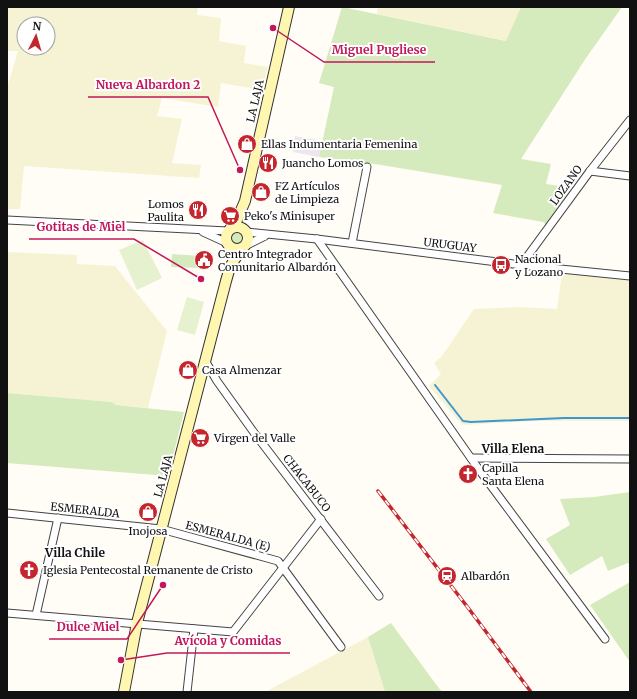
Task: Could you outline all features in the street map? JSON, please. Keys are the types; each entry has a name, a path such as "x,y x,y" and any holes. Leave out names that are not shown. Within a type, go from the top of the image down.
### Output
{"main road":[{"name":"LA LAJA","path":"247,231 244,223 245,201 289,7"},
{"name":"LA LAJA","path":"229,230 238,217 245,201"},
{"path":"235,227 247,231 249,241 244,247 232,248 228,244 226,237 229,230 235,227"},
{"name":"LA LAJA","path":"124,692 137,623 230,267 228,244"},
{"name":"LA LAJA","path":"230,267 244,247"}],"street":[{"name":"LOZANO","path":"521,265 590,171 630,120"},
{"path":"352,243 367,167"},
{"path":"590,171 630,176"},
{"path":"7,220 197,230 229,230"},
{"path":"197,230 207,233 228,244"},
{"name":"URUGUAY","path":"247,231 267,235 352,243 521,265 630,276"},
{"path":"244,247 267,235"},
{"path":"317,239 471,458 605,639"},
{"name":"CHACABUCO","path":"206,362 217,381 255,434 379,596"},
{"path":"471,458 630,459"},
{"name":"ESMERALDA","path":"7,513 161,529"},
{"path":"36,615 58,518"},
{"path":"7,613 233,632 321,519"},
{"name":"ESMERALDA (E)","path":"161,529 278,561 341,647"},
{"path":"187,692 194,629"}],"shaded area":[{"path":"7,7 198,7 197,15 221,18 219,41 246,46 244,63 268,67 262,90 221,83 218,107 162,98 157,116 182,119 172,163 201,165 199,178 24,166 20,209 7,209 7,88 17,56 56,56 56,16 16,16 16,51 7,51"},
{"path":"378,7 521,7 507,41 377,14"},
{"path":"295,136 322,141 319,157 293,152"},
{"path":"7,252 77,255 77,264 115,266 167,331 148,408 116,405 112,402 7,393"},
{"path":"562,273 630,279 630,421 534,421 462,425 429,386 441,374 434,363 442,356 474,309 519,307 557,309"},
{"path":"368,637 385,692 265,692 338,653"}],"green space":[{"path":"342,7 506,41 521,7 622,7 586,58 521,159 551,164 546,184 566,187 572,190 546,225 543,222 493,213 502,185 375,164 319,157 334,87 319,83"},
{"path":"241,229 246,233 246,239 237,245 232,244 232,234"},
{"path":"143,240 162,278 137,290 119,250"},
{"path":"172,254 200,256 199,268 171,267"},
{"path":"187,297 204,302 195,335 177,330"},
{"path":"7,393 112,402 116,405 184,412 168,476 7,463"},
{"path":"630,492 630,565 628,563 608,571 602,556 570,575 546,539 570,525 560,499 594,497"},
{"path":"630,582 630,662 590,605"},
{"path":"391,623 442,692 385,692 368,637"}],"waterway":[{"path":"435,385 463,421 630,418"}],"railway":[{"path":"378,491 531,692"}],"place":[{"name":"Miguel Pugliese","path":"273,28"},
{"name":"Ellas Indumentaria Femenina","path":"247,144"},
{"name":"Juancho Lomos","path":"268,163"},
{"name":"Nueva Albardon 2","path":"240,170"},
{"name":"FZ Artículos de Limpieza","path":"261,192"},
{"name":"Lomos Paulita","path":"198,210"},
{"name":"Peko's Minisuper","path":"230,216"},
{"name":"Centro Integrador Comunitario Albardón","path":"204,260"},
{"name":"Nacional y Lozano","path":"501,265"},
{"name":"Gotitas de Miel","path":"201,279"},
{"name":"Casa Almenzar","path":"188,370"},
{"name":"Virgen del Valle","path":"200,438"},
{"name":"Capilla Santa Elena","path":"468,474"},
{"name":"Inojosa","path":"148,512"},
{"name":"Iglesia Pentecostal Remanente de Cristo","path":"29,570"},
{"name":"Albardón","path":"447,576"},
{"name":"Dulce Miel","path":"163,585"},
{"name":"Avícola y Comidas","path":"121,660"}],"district":[{"name":"Villa Elena","path":"513,449"},
{"name":"Villa Chile","path":"75,553"}]}
